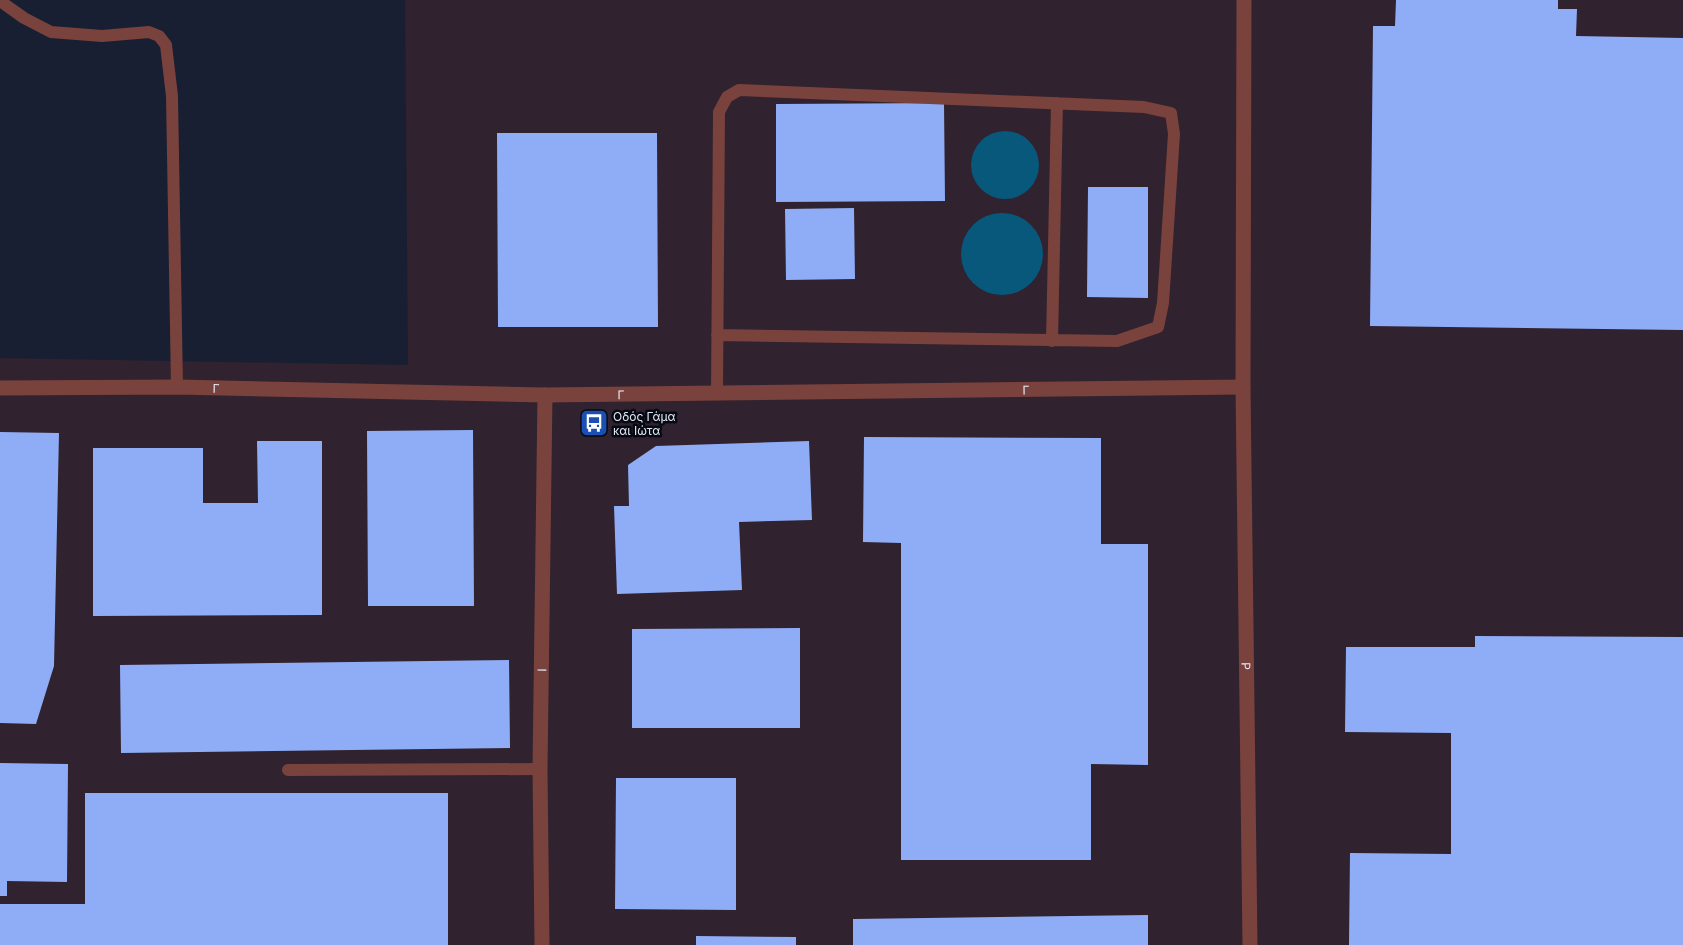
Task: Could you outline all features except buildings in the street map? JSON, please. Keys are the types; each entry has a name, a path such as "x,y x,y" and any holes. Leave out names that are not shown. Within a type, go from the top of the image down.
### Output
{"street":[{"name":"Ρ","path":"1244,0 1243,387 1250,945"},
{"name":"Γ","path":"0,388 177,388 544,395 1243,387"},
{"name":"Ι","path":"542,945 540,769 544,395"}],"lane":[{"path":"0,1 24,18 51,32 102,36 149,32 159,36 166,45 172,96 177,388"},
{"path":"717,336 1117,341 1158,327 1163,302 1174,134 1170,113 1155,108 739,90 727,97 719,112 717,336 717,393"},
{"path":"1052,341 1057,103"},
{"path":"288,770 540,769"}],"shaded area":[{"path":"405,0 1683,0 1683,945 0,945 0,358 408,365"}],"water":[{"path":"1005,131 1018,134 1029,141 1036,152 1039,165 1036,178 1029,189 1018,196 1005,199 992,196 981,189 974,178 971,165 974,152 981,141 992,134"},
{"path":"1002,213 1018,216 1031,225 1040,238 1043,254 1040,270 1031,283 1018,292 1002,295 986,292 973,283 964,270 961,254 964,238 973,225 986,216"}],"place":[{"name":"Οδός Γάμα και Ιώτα","path":"594,423"}]}
